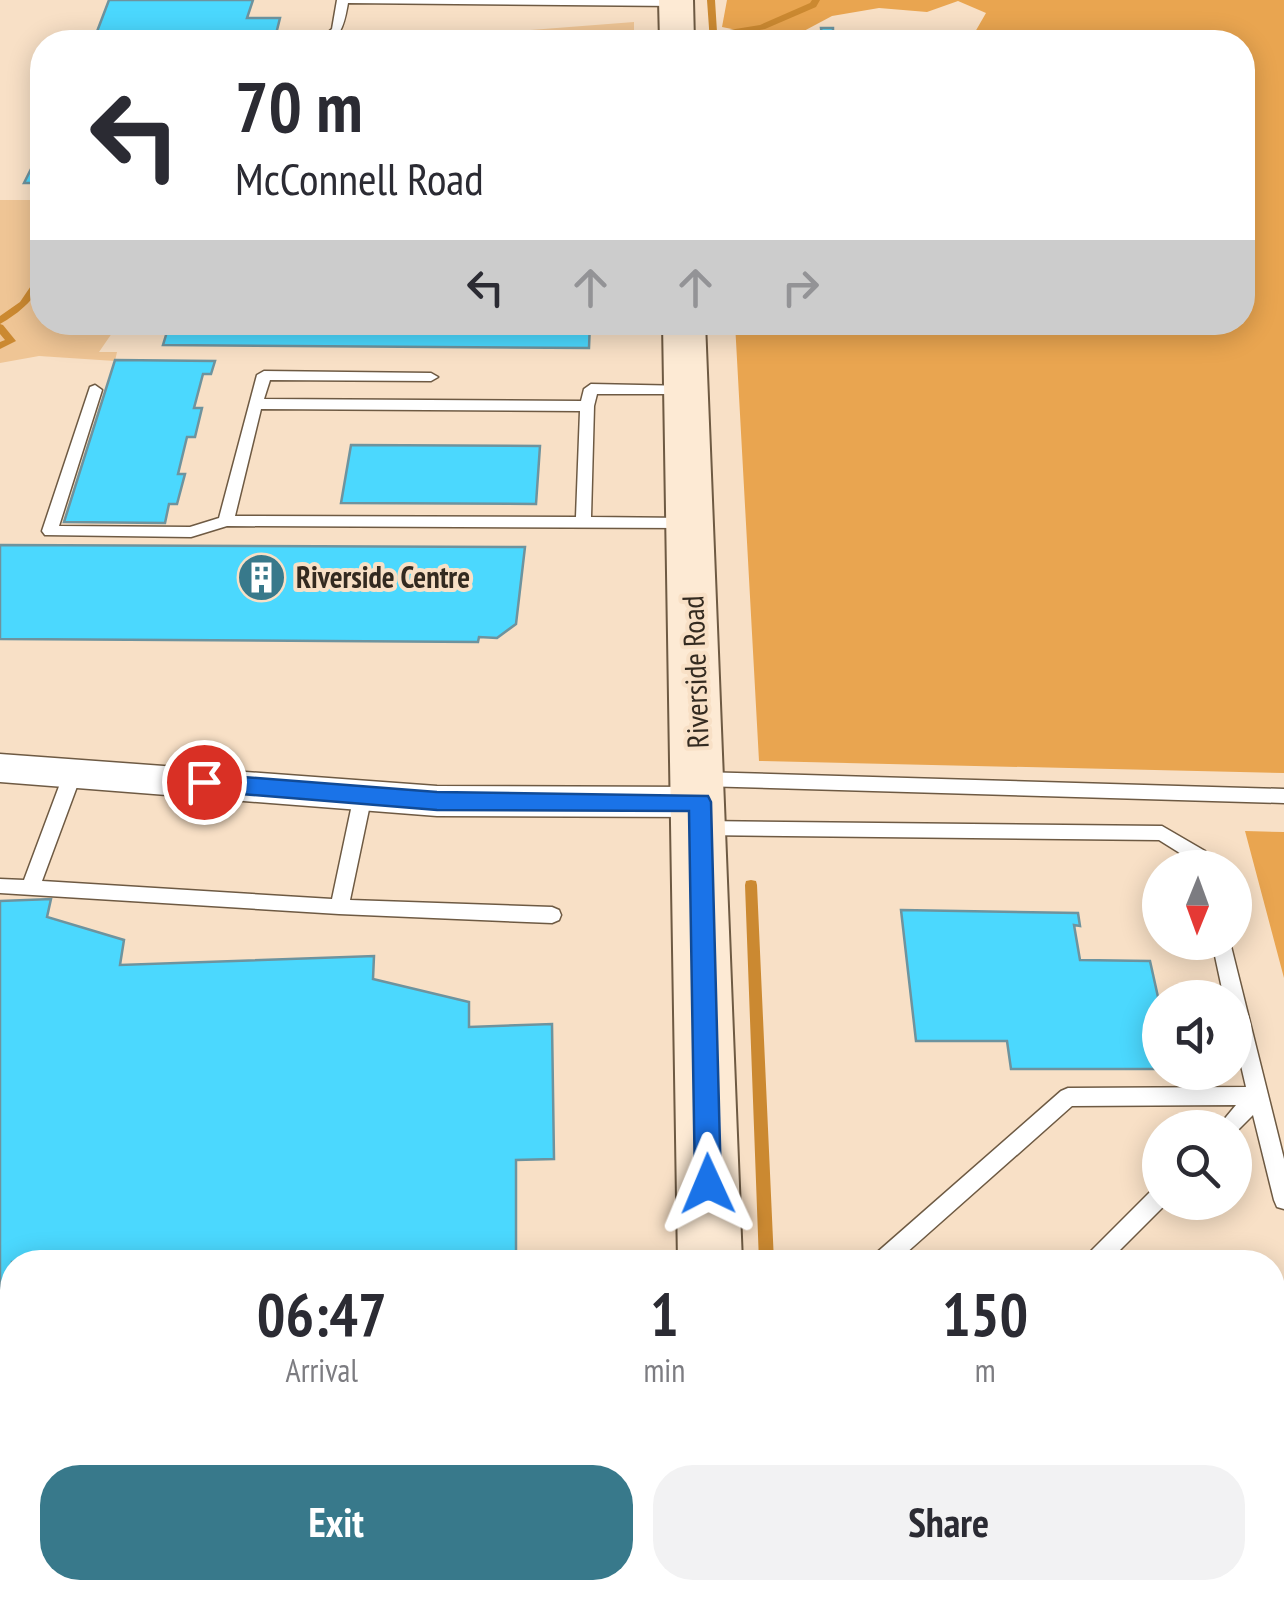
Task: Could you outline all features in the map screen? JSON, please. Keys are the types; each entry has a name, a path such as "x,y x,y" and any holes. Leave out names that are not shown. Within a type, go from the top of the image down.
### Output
{"street":[{"path":"676,1 677,30"},
{"name":"Riverside Road","path":"684,335 710,1250"},
{"path":"0,768 437,801 700,803"}],"lane":[{"path":"337,30 343,1 676,1"},
{"path":"226,521 264,375 432,377"},
{"path":"583,522 591,389 686,389"},
{"path":"95,390 50,531 190,532 226,521 691,523"},
{"path":"255,404 587,406"},
{"path":"30,888 73,772"},
{"path":"339,908 363,795"},
{"path":"700,803 1284,796"},
{"path":"700,803 1162,834 1189,850"},
{"path":"0,886 339,908 552,915"},
{"path":"1252,1072 1284,1200"},
{"path":"1245,1110 1258,1096"},
{"path":"895,1250 1068,1097 1258,1096"},
{"path":"1106,1250 1142,1214"}],"shaded area":[{"path":"727,0 1284,0 1284,773 759,761 736,335 1255,335 1255,30 976,30 986,13 958,1 927,12 879,8 832,16 806,30 722,27"},
{"path":"634,22 634,30 532,30"},
{"path":"0,200 30,200 30,335 111,335 99,352 117,352 115,361 39,356 0,363"},
{"path":"1245,831 1284,832 1284,978 1252,850"}],"building":[{"path":"109,0 253,0 247,18 280,18 277,30 98,30"},
{"path":"166,335 590,335 589,348 163,345"},
{"path":"115,360 215,361 211,374 203,374 194,408 202,408 195,437 187,437 178,474 185,474 177,504 169,504 165,523 64,522"},
{"path":"351,445 540,446 536,504 341,503"},
{"name":"Riverside Centre","path":"0,545 525,547 516,624 497,638 479,637 478,642 0,639"},
{"path":"51,899 47,917 124,940 120,965 374,956 373,979 469,1002 469,1027 552,1024 554,1159 516,1160 516,1250 0,1250 0,901"},
{"path":"901,910 1078,913 1080,926 1074,925 1080,960 1150,961 1154,980 1142,980 1142,1069 1011,1069 1007,1041 916,1041"}],"waterway":[{"path":"711,0 713,30"},
{"path":"744,30 762,27 813,5 816,0"},
{"path":"0,321 30,294"},
{"path":"0,327 11,341 0,346"},
{"path":"751,885 766,1250"}],"place":[{"name":"Riverside Centre","path":"261,578"}],"route":[{"path":"204,782 437,801 700,802 708,1184"}]}
